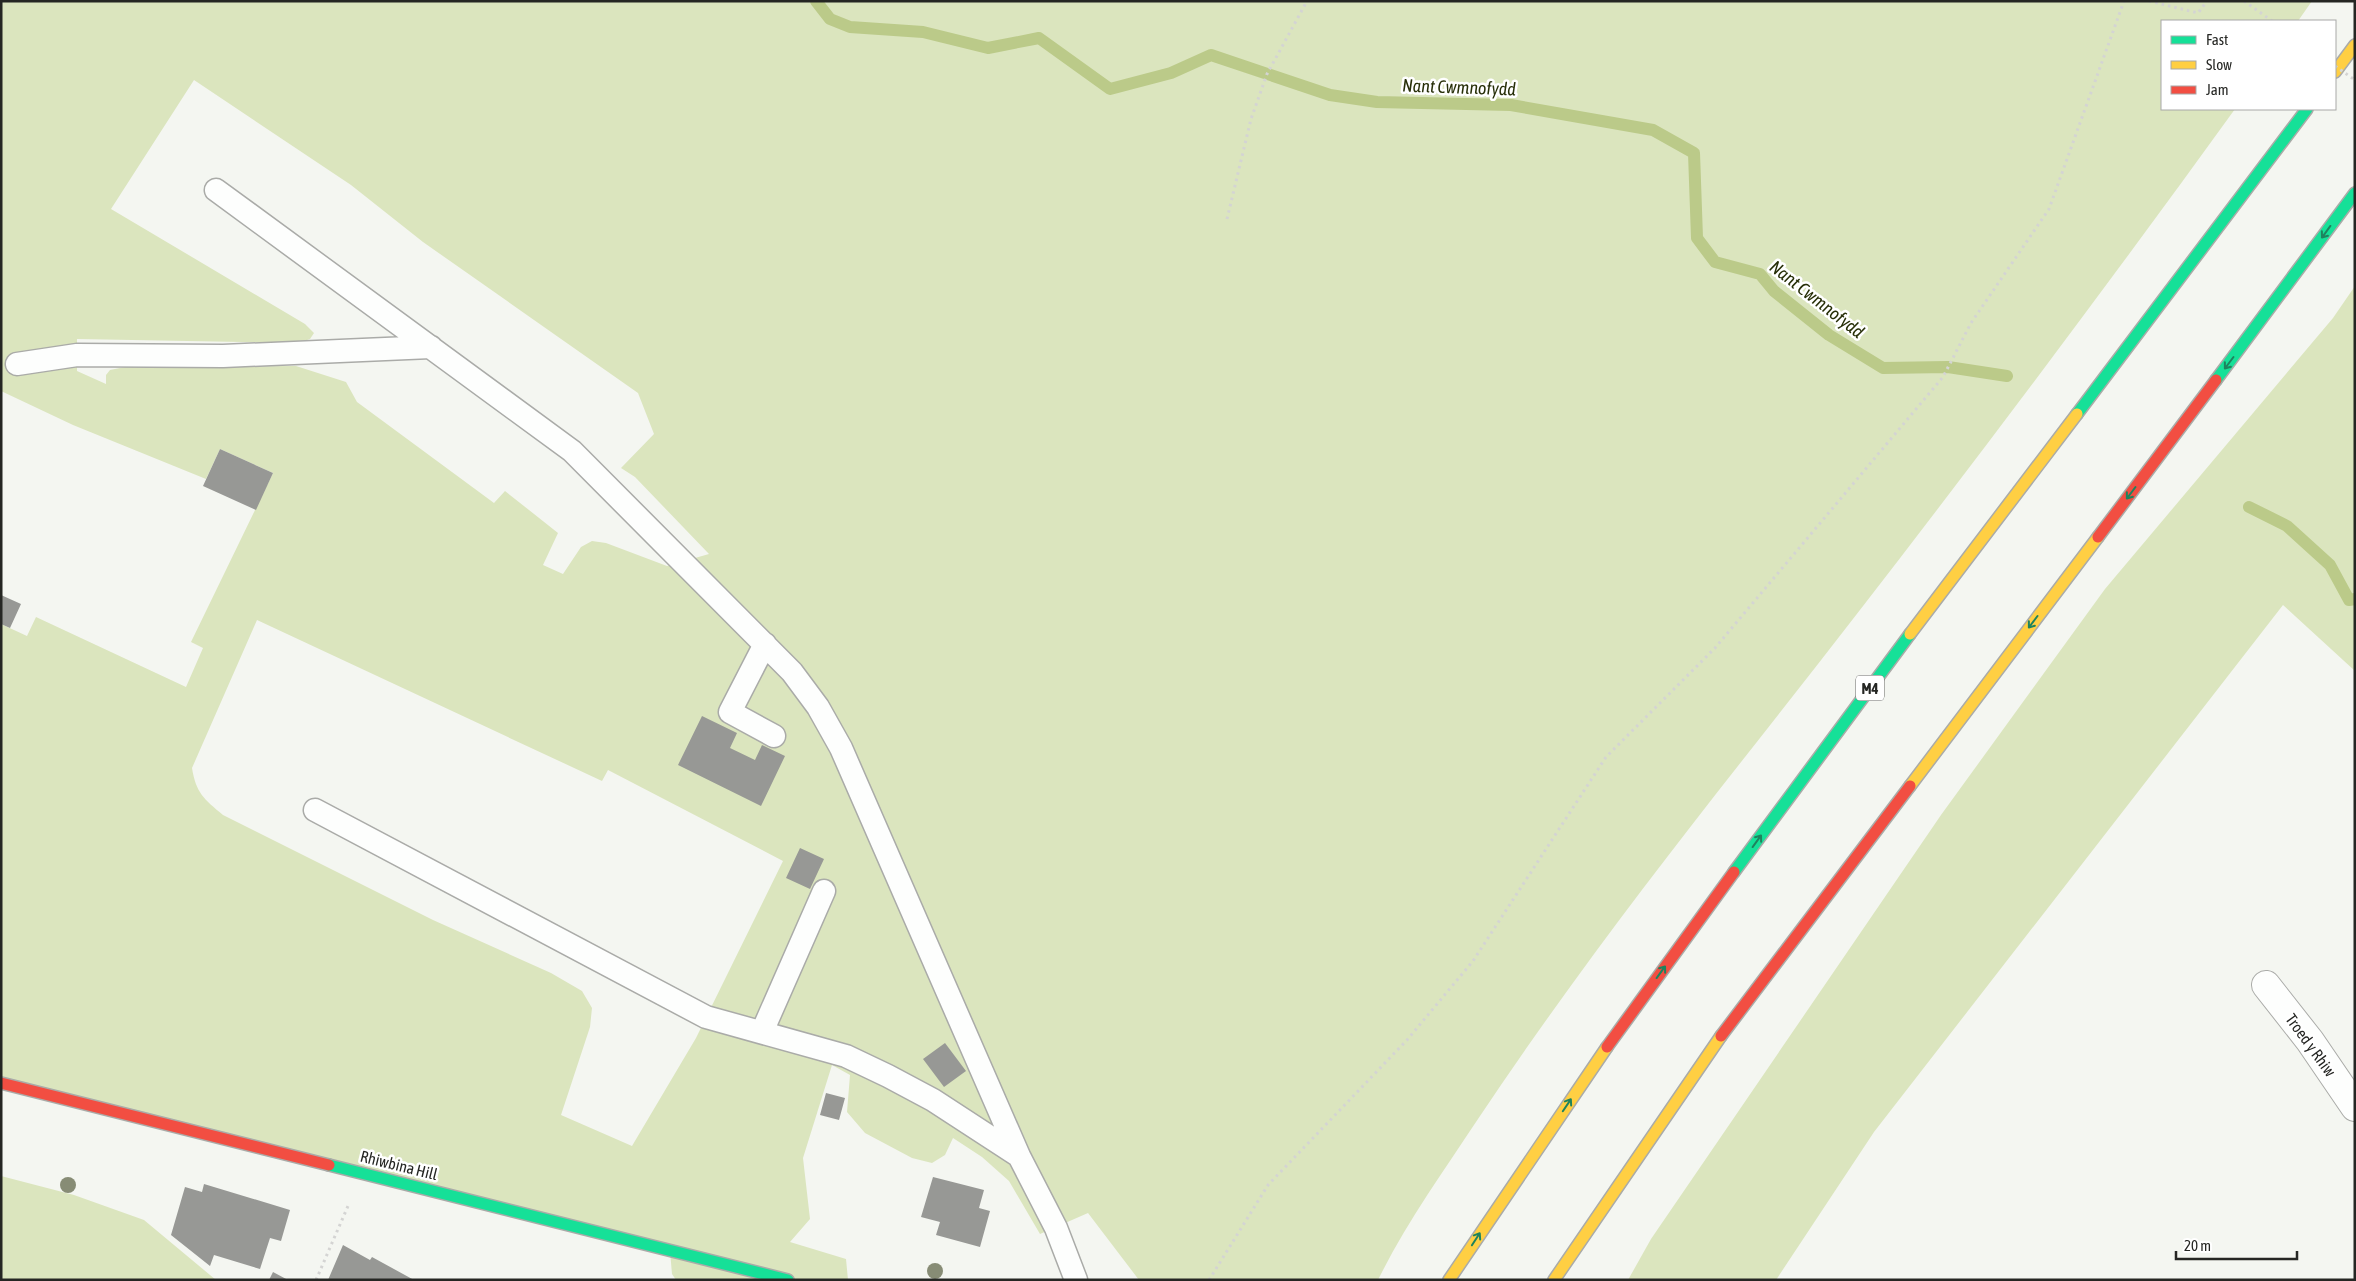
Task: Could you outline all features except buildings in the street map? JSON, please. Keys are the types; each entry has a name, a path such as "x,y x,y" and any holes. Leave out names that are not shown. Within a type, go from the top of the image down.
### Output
{"main road":[{"path":"2336,71 2355,45"},
{"name":"M4","path":"1449,1280 1634,1008 1826,746 2306,110"},
{"path":"1554,1280 1722,1035 2258,325 2355,193"},
{"name":"Rhiwbina Hill","path":"1,1083 788,1280"}],"street":[{"name":"Troed y Rhiw","path":"2266,985 2310,1042 2355,1107"}],"lane":[{"path":"216,190 572,451 792,672 818,707 841,748 1019,1156 1056,1228 1076,1280"},
{"path":"17,364 77,355 223,356 431,347"},
{"path":"766,644 730,712 774,736"},
{"path":"315,810 706,1017 846,1056 888,1076 933,1100 1019,1156"},
{"path":"762,1032 824,891"}],"path":[{"path":"1227,219 1251,119 1267,74 1306,1"},
{"path":"1209,1280 1268,1185 1407,1040 1473,960 1606,757 1715,648 1943,377 1971,323 2049,209 2124,1"},
{"path":"2149,1 2198,13 2207,1"},
{"path":"2244,1 2271,20"},
{"path":"2336,67 2355,80"},
{"path":"316,1280 362,1173"}],"green space":[{"path":"1,1 2312,1 2299,20 2161,20 2161,110 2234,110 2001,426 1687,831 1580,973 1438,1178 1378,1280 1139,1280 1088,1213 1040,1234 1009,1181 982,1157 953,1138 945,1155 932,1163 912,1158 865,1133 847,1112 850,1075 832,1065 803,1158 810,1219 790,1242 846,1259 848,1280 676,1280 672,1274 670,1251 1,1083 1,624 27,636 36,617 186,687 203,648 191,642 273,473 220,449 206,479 73,425 1,391","holes":["194,80 351,185 423,242 638,393 654,434 621,468 635,477 709,554 667,566 606,543 592,541 581,547 563,574 543,565 558,533 505,491 494,503 357,402 346,382 296,366 125,367 110,370 106,375 106,384 77,371 77,339 298,343 310,339 314,333 305,324 111,209","257,620 602,781 608,770 783,861 696,1038 632,1146 561,1115 590,1027 592,1008 582,991 551,973 433,920 223,815 202,795 196,784 192,768"]},
{"path":"2355,286 2355,671 2283,605 1874,1132 1776,1280 1628,1280 1651,1239 1941,815 2105,589 2333,318"},
{"path":"1,1176 74,1195 144,1220 216,1280 1,1280"}],"waterway":[{"name":"Nant Cwmnofydd","path":"816,1 830,19 850,27 923,32 988,48 1039,38 1110,89 1171,73 1211,55 1330,95 1377,102 1511,105 1653,130 1694,153 1697,238 1715,262 1760,274 1774,291 1829,335 1883,368 1948,367 2007,376"},
{"name":"Nant Cwmnofydd","path":"2249,507 2287,526 2330,565 2349,600 2355,599"}],"traffic: fast":[{"path":"2077,414 2306,110"},
{"path":"2216,380 2355,193"},
{"path":"1734,872 1910,634"},
{"path":"329,1165 788,1280"}],"traffic: slow":[{"path":"2336,71 2355,45"},
{"path":"1910,634 2077,414"},
{"path":"1910,786 2098,537"},
{"path":"1554,1280 1721,1036"},
{"path":"1449,1280 1607,1047"}],"traffic: jam":[{"path":"2098,537 2216,380"},
{"path":"1721,1036 1910,786"},
{"path":"1607,1047 1734,872"},
{"path":"1,1083 329,1165"}]}
